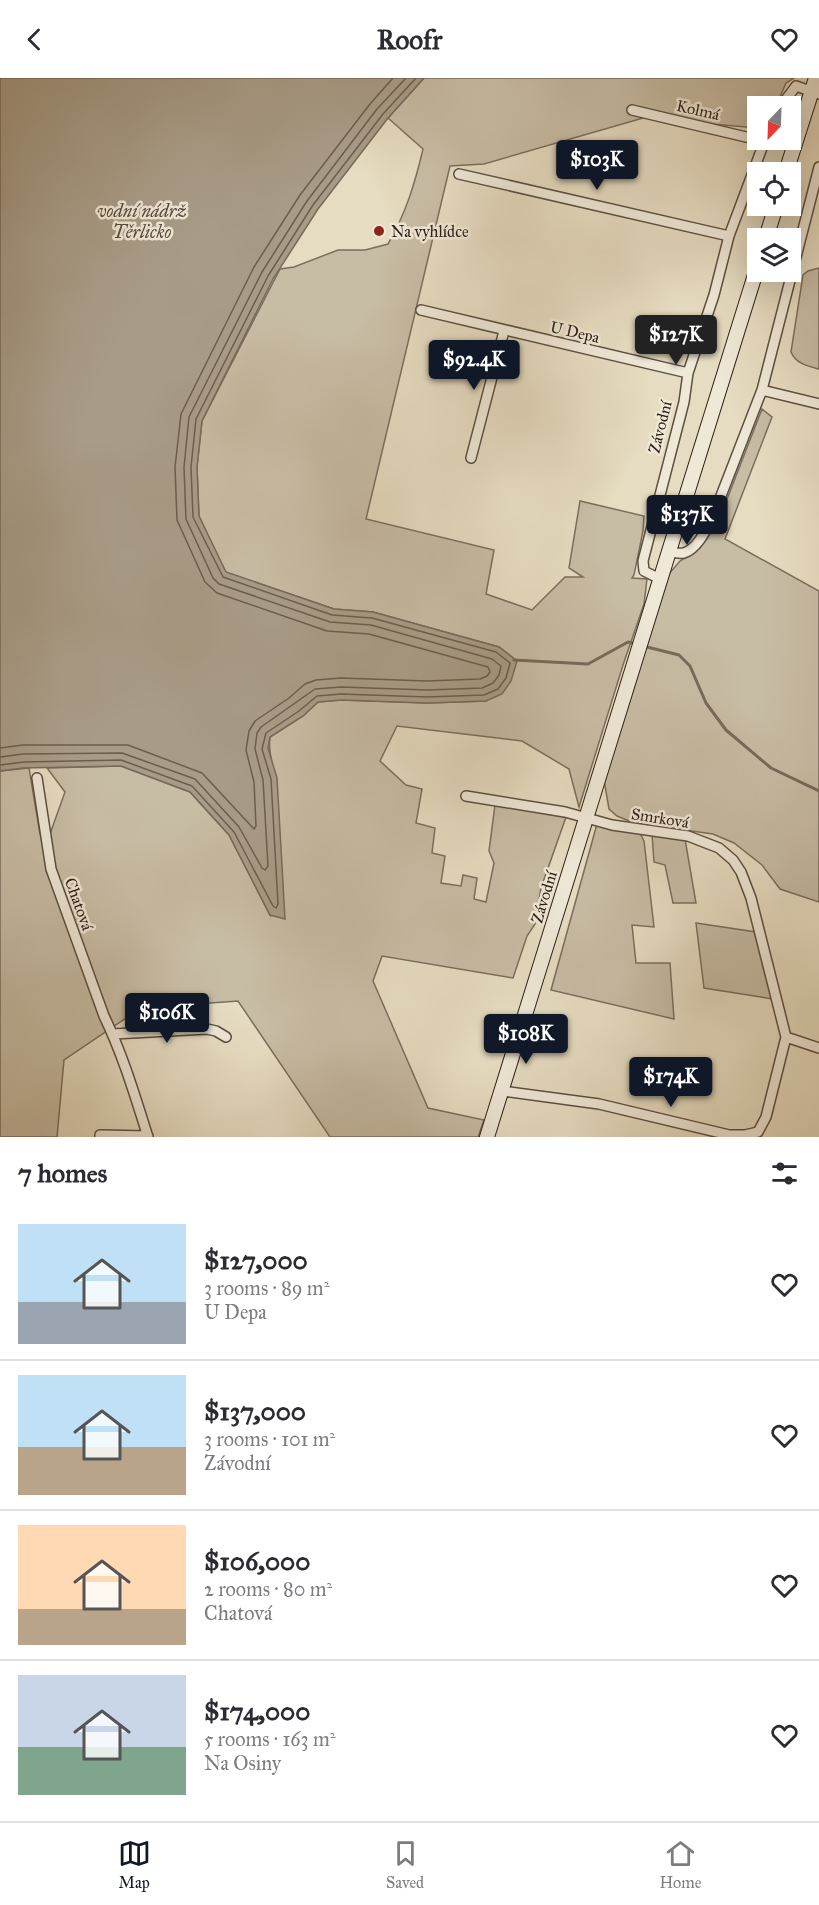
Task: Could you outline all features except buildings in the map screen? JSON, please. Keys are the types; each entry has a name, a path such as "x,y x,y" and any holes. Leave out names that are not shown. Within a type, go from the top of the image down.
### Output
{"main road":[{"path":"789,162 815,88"},
{"name":"Závodní","path":"487,1137 753,282"}],"street":[{"path":"788,96 796,86 815,88"},
{"name":"Kolmá","path":"632,110 747,136"},
{"name":"Závodní","path":"660,579 644,572 644,561 684,402 688,373 714,295 729,236 761,150"},
{"path":"669,552 682,553 702,537 712,519 762,390 819,167"},
{"path":"459,174 729,236"},
{"name":"U Depa","path":"420,310 688,373"},
{"path":"471,459 504,331"},
{"path":"762,390 819,404"},
{"name":"Chatová","path":"37,778 51,869 104,1016 113,1034 148,1137 100,1135 100,1137"},
{"name":"Smrková","path":"466,796 586,817 612,825 688,836 719,848 733,860 741,872 751,898 786,1037"},
{"path":"113,1034 207,1029 226,1037"},
{"path":"502,1091 599,1104 729,1135 745,1135 758,1132 766,1117 786,1037 819,1048"}],"shaded area":[{"path":"424,78 794,78 786,83 780,96 747,96 747,127 643,118 484,164 450,166 366,519 494,550 486,594 532,610 565,577 583,577 569,568 580,501 644,516 643,531 632,578 647,579 644,604 579,807 569,769 522,741 397,726 380,761 406,785 422,789 416,823 435,828 432,853 445,856 441,883 461,886 463,875 477,878 474,899 486,902 494,863 489,851 495,805 566,817 541,888 535,924 527,936 513,978 382,956 373,981 428,1108 484,1120 478,1137 330,1137 238,1001 141,1008 64,1060 57,1137 0,1137 0,771 29,768 40,834 50,834 65,792 47,768 121,766 190,792 229,835 270,915 276,838 277,786 269,744 270,737 303,716 318,702 341,700 427,703 486,701 517,661 499,647 373,612 334,609 225,572 199,516 197,467 202,421 280,269 294,267 338,250 365,250 388,244 400,221 417,174 423,149 388,118"},
{"path":"819,268 819,369 799,362 791,352 803,275"},
{"path":"762,409 772,417 725,539 819,591 819,902 780,889 762,865 734,843 713,834 634,823 617,816 609,809 604,780 668,575 680,561 700,548 722,512"},
{"path":"597,824 640,833 644,841 654,927 632,925 636,963 670,963 674,1019 551,990"},
{"path":"652,834 685,839 696,903 673,903 665,865 654,862"},
{"path":"696,923 756,932 773,999 704,988"}],"water":[{"name":"vodní nádrž Těrlicko","path":"0,78 424,78 388,118 318,209 273,279 202,421 197,467 199,516 226,572 334,609 373,612 499,647 517,661 511,681 502,694 486,701 427,703 341,700 318,702 303,716 270,737 268,748 277,778 285,919 270,915 229,835 190,792 121,766 23,768 0,771"}],"waterway":[{"path":"514,660 588,664 628,642 637,644"},
{"path":"643,646 679,655 690,666 706,703 726,730 771,768 819,791"}],"place":[{"name":"Na vyhlídce","path":"379,231"}]}
